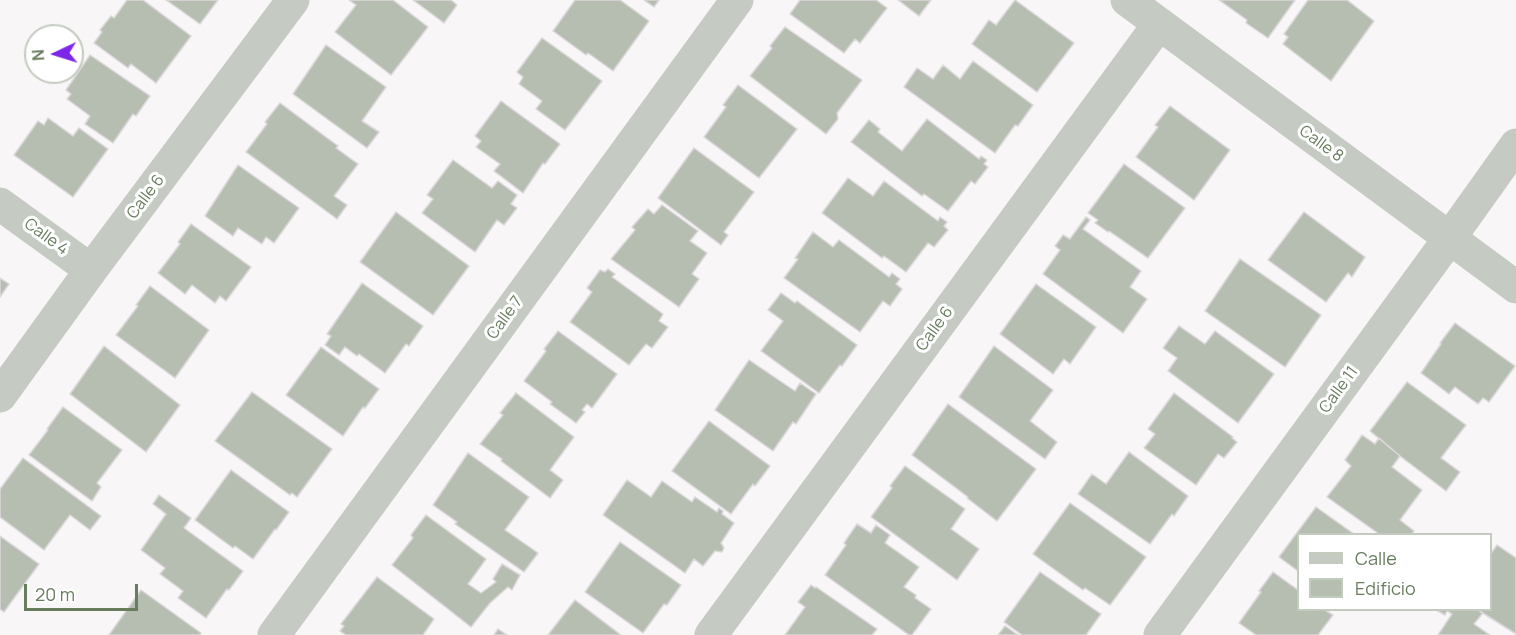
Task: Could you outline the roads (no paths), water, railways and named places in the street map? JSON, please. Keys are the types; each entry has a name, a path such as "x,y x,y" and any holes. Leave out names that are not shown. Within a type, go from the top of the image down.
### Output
{"street":[{"name":"Calle 6","path":"0,396 293,0"},
{"name":"Calle 7","path":"274,635 737,0"},
{"name":"Calle 8","path":"1127,0 1516,287"},
{"name":"Calle 6","path":"711,635 1159,24"},
{"name":"Calle 11","path":"1160,635 1516,145"},
{"name":"Calle 4","path":"0,204 91,270"}]}
